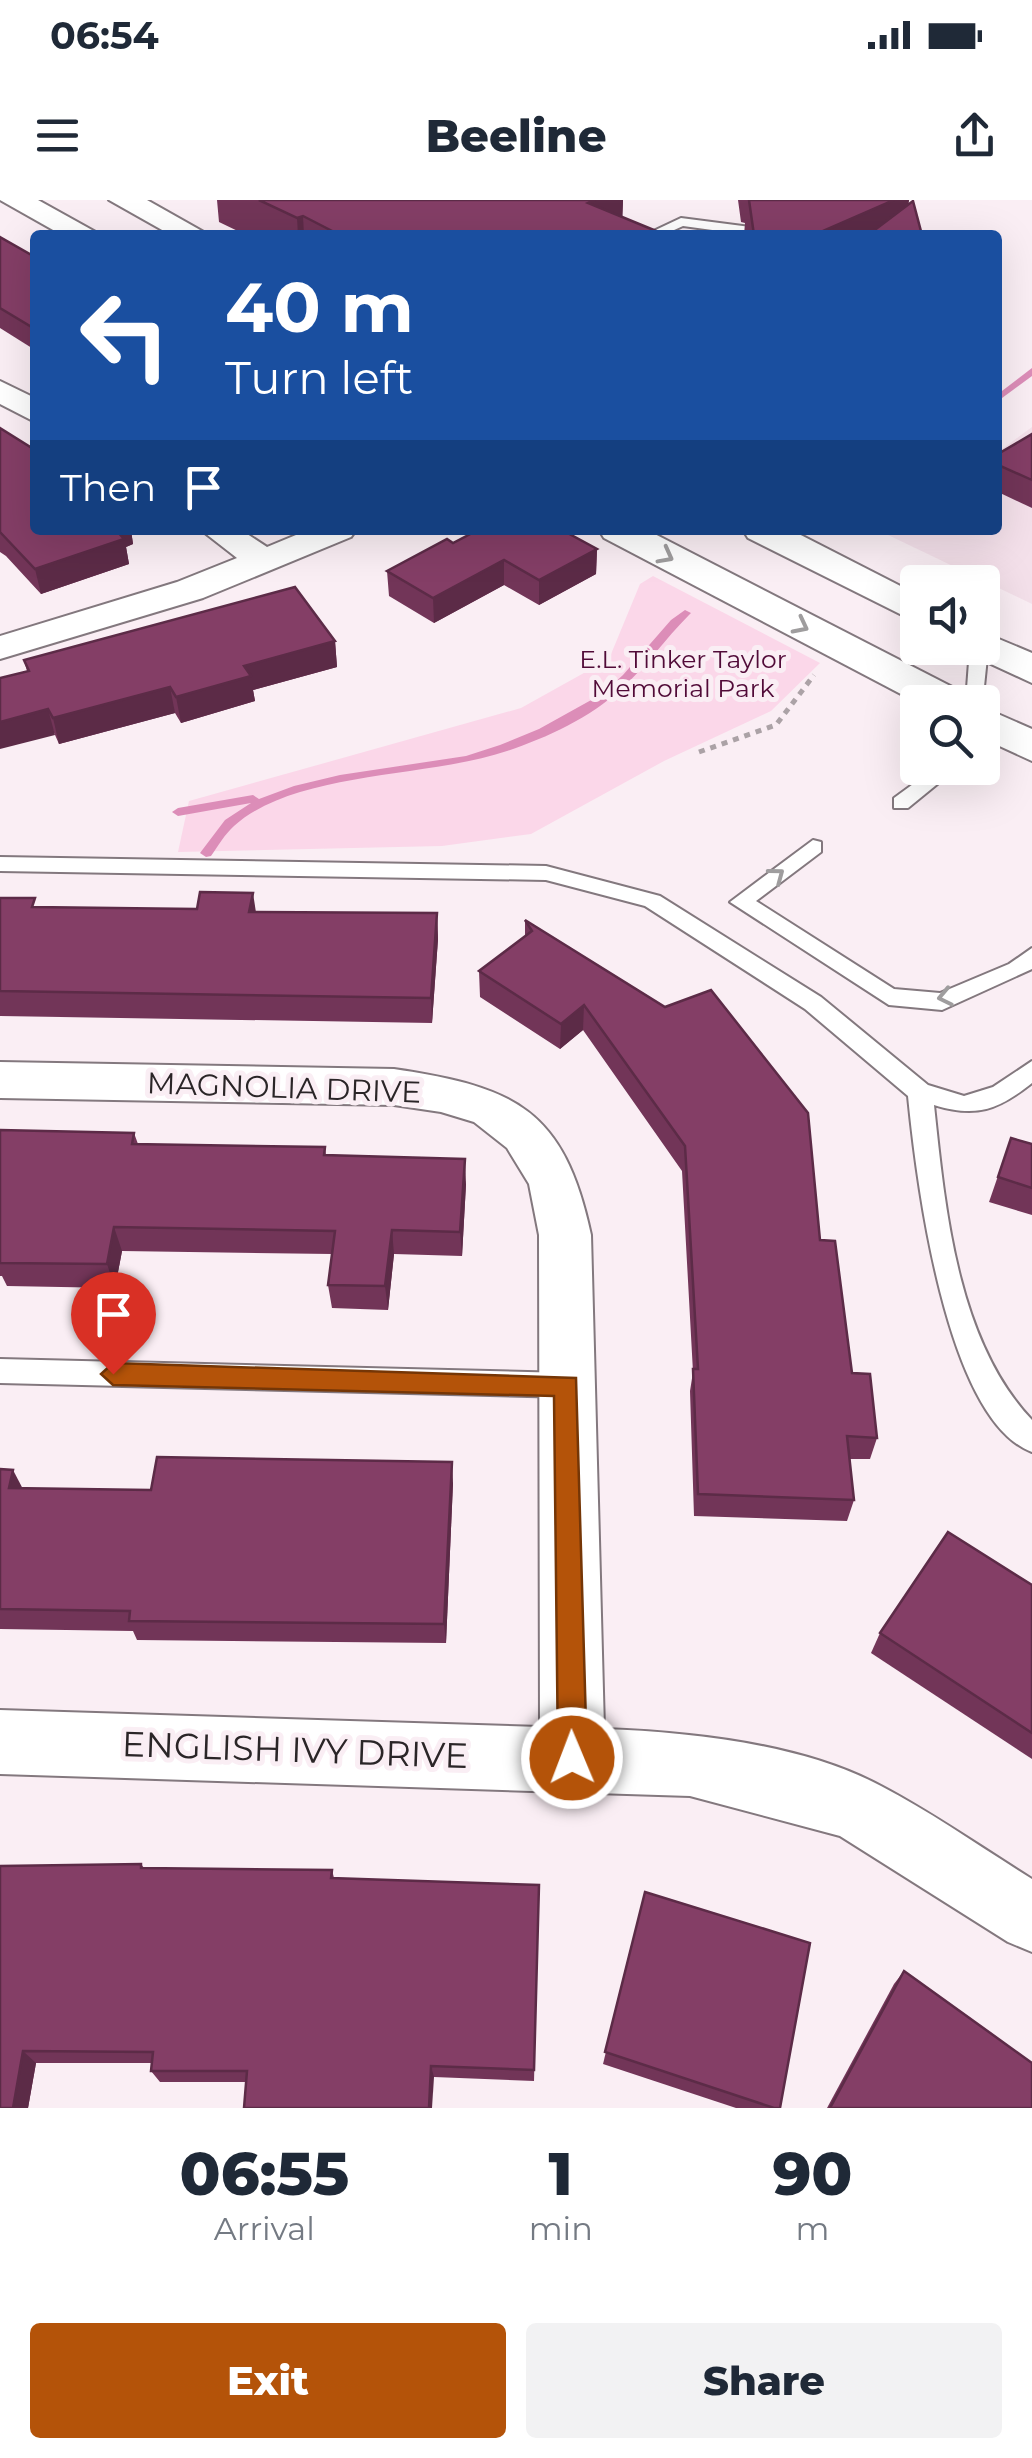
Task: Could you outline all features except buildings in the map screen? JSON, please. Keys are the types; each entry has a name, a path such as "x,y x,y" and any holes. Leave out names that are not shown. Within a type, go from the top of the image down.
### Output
{"main road":[{"path":"16,200 76,230"},
{"path":"124,200 184,230"},
{"path":"628,535 915,685"},
{"path":"772,535 900,602"},
{"path":"1000,655 1032,670"},
{"path":"1000,730 1032,747"}],"street":[{"path":"0,390 30,409"},
{"path":"226,535 263,560"},
{"path":"0,648 172,596 326,535"},
{"name":"MAGNOLIA DRIVE","path":"0,1080 394,1087 490,1108 524,1135 554,1180 565,1235 572,1758"},
{"name":"ENGLISH IVY DRIVE","path":"0,1742 690,1764 783,1785 856,1808 1032,1918"}],"lane":[{"path":"682,200 682,222"},
{"path":"664,230 682,222 744,230"},
{"path":"901,803 925,785"},
{"path":"813,847 740,902 889,997 942,1002 1016,970 1032,956"},
{"path":"0,864 546,873 652,901 813,1002 920,1092 964,1106 1001,1094 1032,1070"},
{"path":"920,1092 931,1205 956,1295 987,1385 1032,1439"},
{"path":"0,1371 567,1386"}],"path":[{"path":"700,752 776,725 818,670"}],"shaded area":[{"path":"1032,427 1032,604 1000,589 1000,565 951,565 888,535 1002,535 1002,449"}],"green space":[{"name":"E.L. Tinker Taylor Memorial Park","path":"653,576 820,663 771,711 664,761 531,834 442,846 178,852 189,801 521,708 609,659 640,584"}],"waterway":[{"path":"1002,395 1032,371"},
{"path":"206,853 230,823 261,802 299,788 468,759 557,725 617,687 685,613"},
{"path":"178,812 253,799"}],"route":[{"path":"113,1374 567,1386 572,1758"}]}
